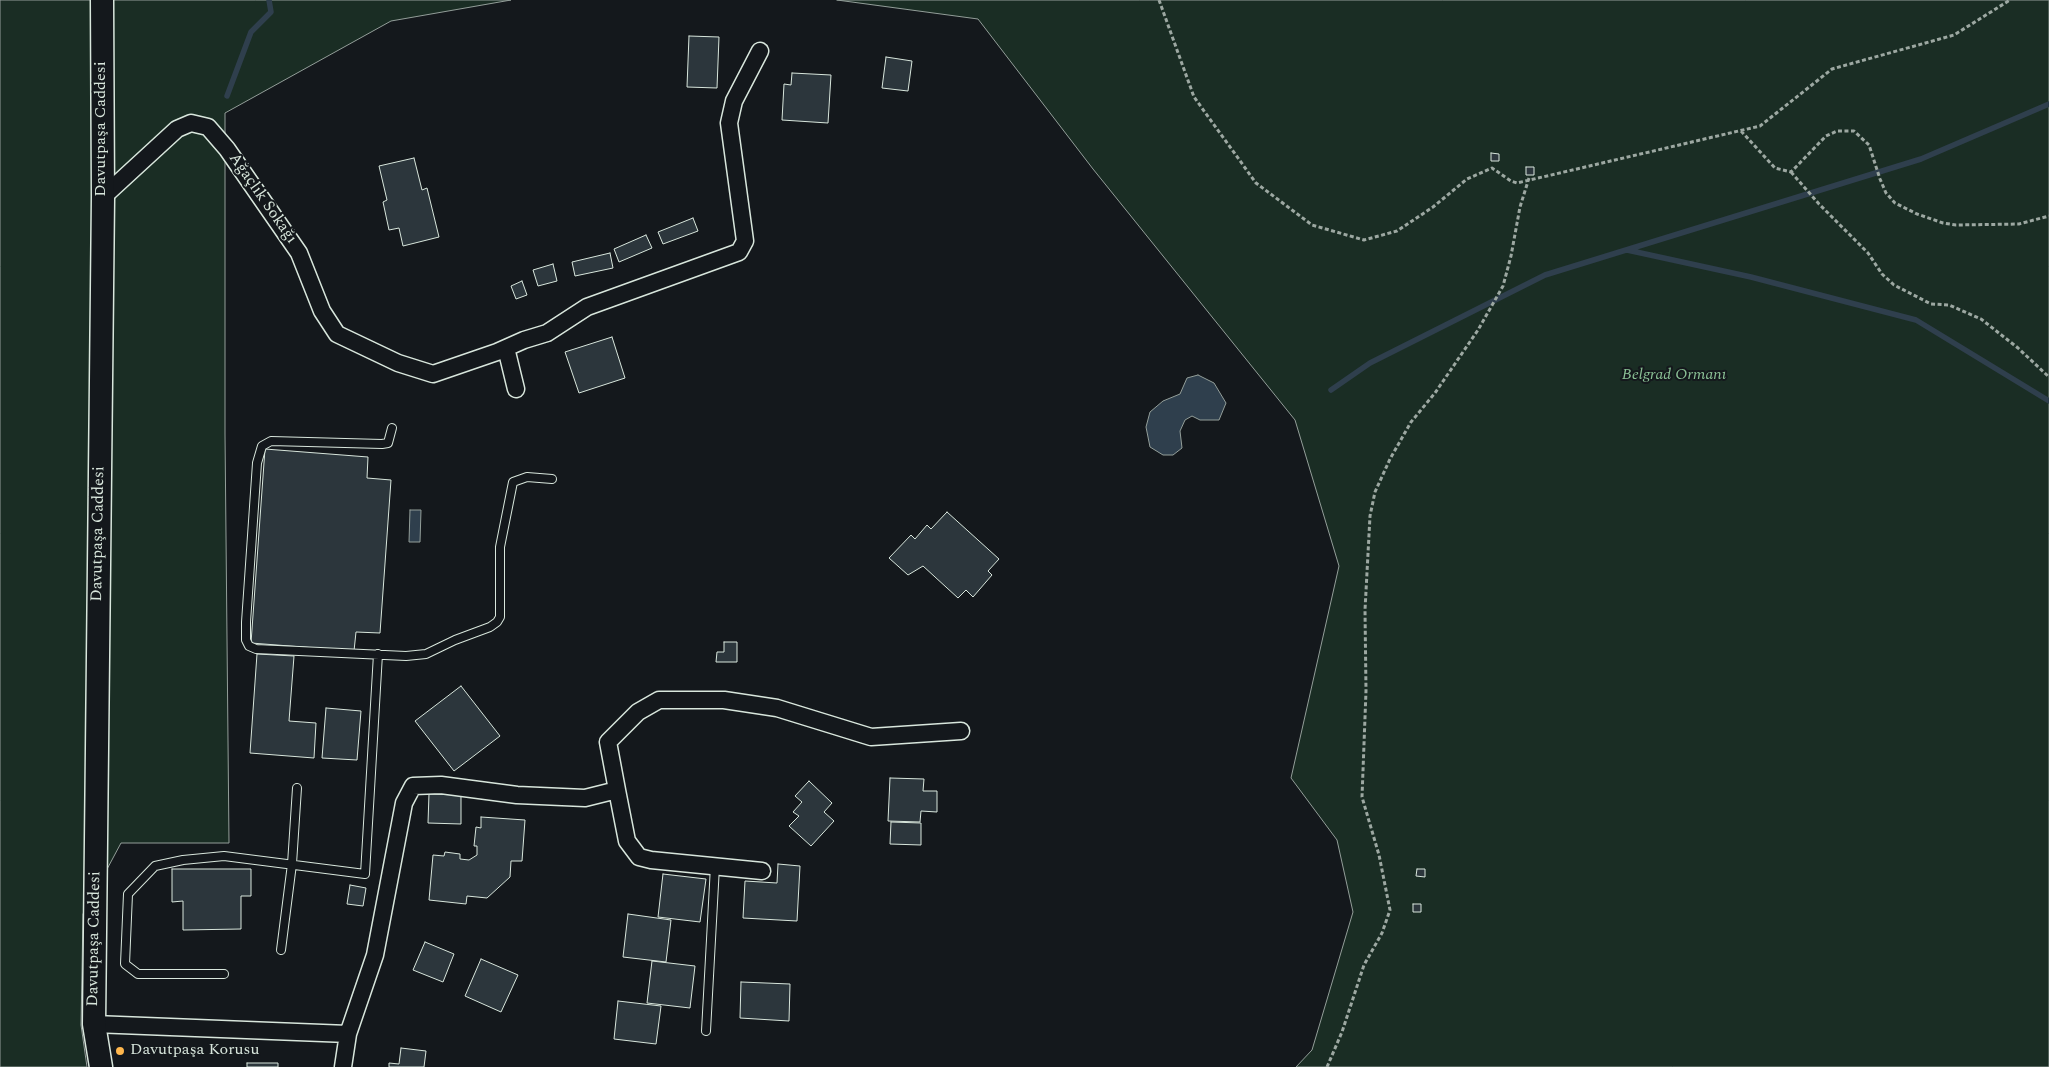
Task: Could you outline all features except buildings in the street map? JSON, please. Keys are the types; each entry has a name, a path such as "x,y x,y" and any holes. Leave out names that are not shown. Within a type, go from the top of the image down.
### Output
{"street":[{"name":"Davutpaşa Caddesi","path":"101,1067 94,1024 103,197 102,0"},
{"path":"516,389 506,348 547,333 587,307 739,252 745,241 729,124 734,101 760,51"},
{"name":"Ağaçlık Sokağı","path":"103,197 178,128 191,124 208,127 228,149 299,253 322,311 337,334 398,363 433,374 506,348"},
{"path":"762,871 652,860 639,857 628,841 608,742 638,712 659,700 724,700 777,708 871,737 961,731"},
{"path":"343,1067 348,1034 375,955 404,804 413,786 441,785 517,795 585,798 617,790"},
{"path":"94,1024 348,1034"}],"lane":[{"path":"392,428 388,443 382,444 271,441 262,446 257,463 247,613 246,640 249,646 256,649 406,656 426,654 497,622 500,617 500,547 513,482 527,476 552,479"},
{"path":"224,974 138,974 124,964 128,894 155,866 183,860 224,856 365,874 378,654"},
{"path":"281,950 292,864 297,788"},
{"path":"706,1031 714,866"}],"path":[{"path":"1159,0 1194,97 1256,183 1312,225 1364,240 1396,231 1433,207 1466,179 1492,168 1511,181 1517,182 1760,126 1832,69 1954,35 2010,0"},
{"path":"1740,130 1775,168 1791,172 1819,204 1868,253 1882,274 1894,285 1931,304 1949,306 1981,320 2018,348 2049,377"},
{"path":"1791,172 1826,136 1837,131 1854,131 1869,145 1886,193 1895,203 1917,214 1942,223 1956,225 2019,224 2049,216"},
{"path":"1327,1067 1342,1032 1364,965 1382,933 1390,910 1379,856 1362,797 1366,691 1365,610 1370,516 1375,492 1390,459 1411,422 1435,393 1478,330 1503,286 1511,256 1520,207 1529,178"}],"green space":[{"path":"0,0 511,0 391,21 225,113 225,434 229,843 121,843 83,914 81,1025 87,1067 0,1067"},
{"name":"Belgrad Ormanı","path":"837,0 2049,0 2049,1067 1296,1067 1312,1050 1353,912 1337,840 1291,778 1339,566 1295,420 1093,169 978,19"}],"water":[{"path":"1198,375 1214,383 1226,403 1219,420 1200,420 1192,416 1185,420 1180,431 1182,448 1173,455 1163,455 1150,447 1146,427 1150,412 1163,401 1180,394 1187,378"},
{"path":"410,510 421,510 420,542 409,542"}],"waterway":[{"path":"227,96 251,32 271,12 269,0"},
{"path":"1331,390 1370,363 1545,275 1921,159 2049,104"},
{"path":"1627,250 1751,277 1916,320 2049,401"}],"place":[{"name":"Davutpaşa Korusu","path":"120,1051"}]}
